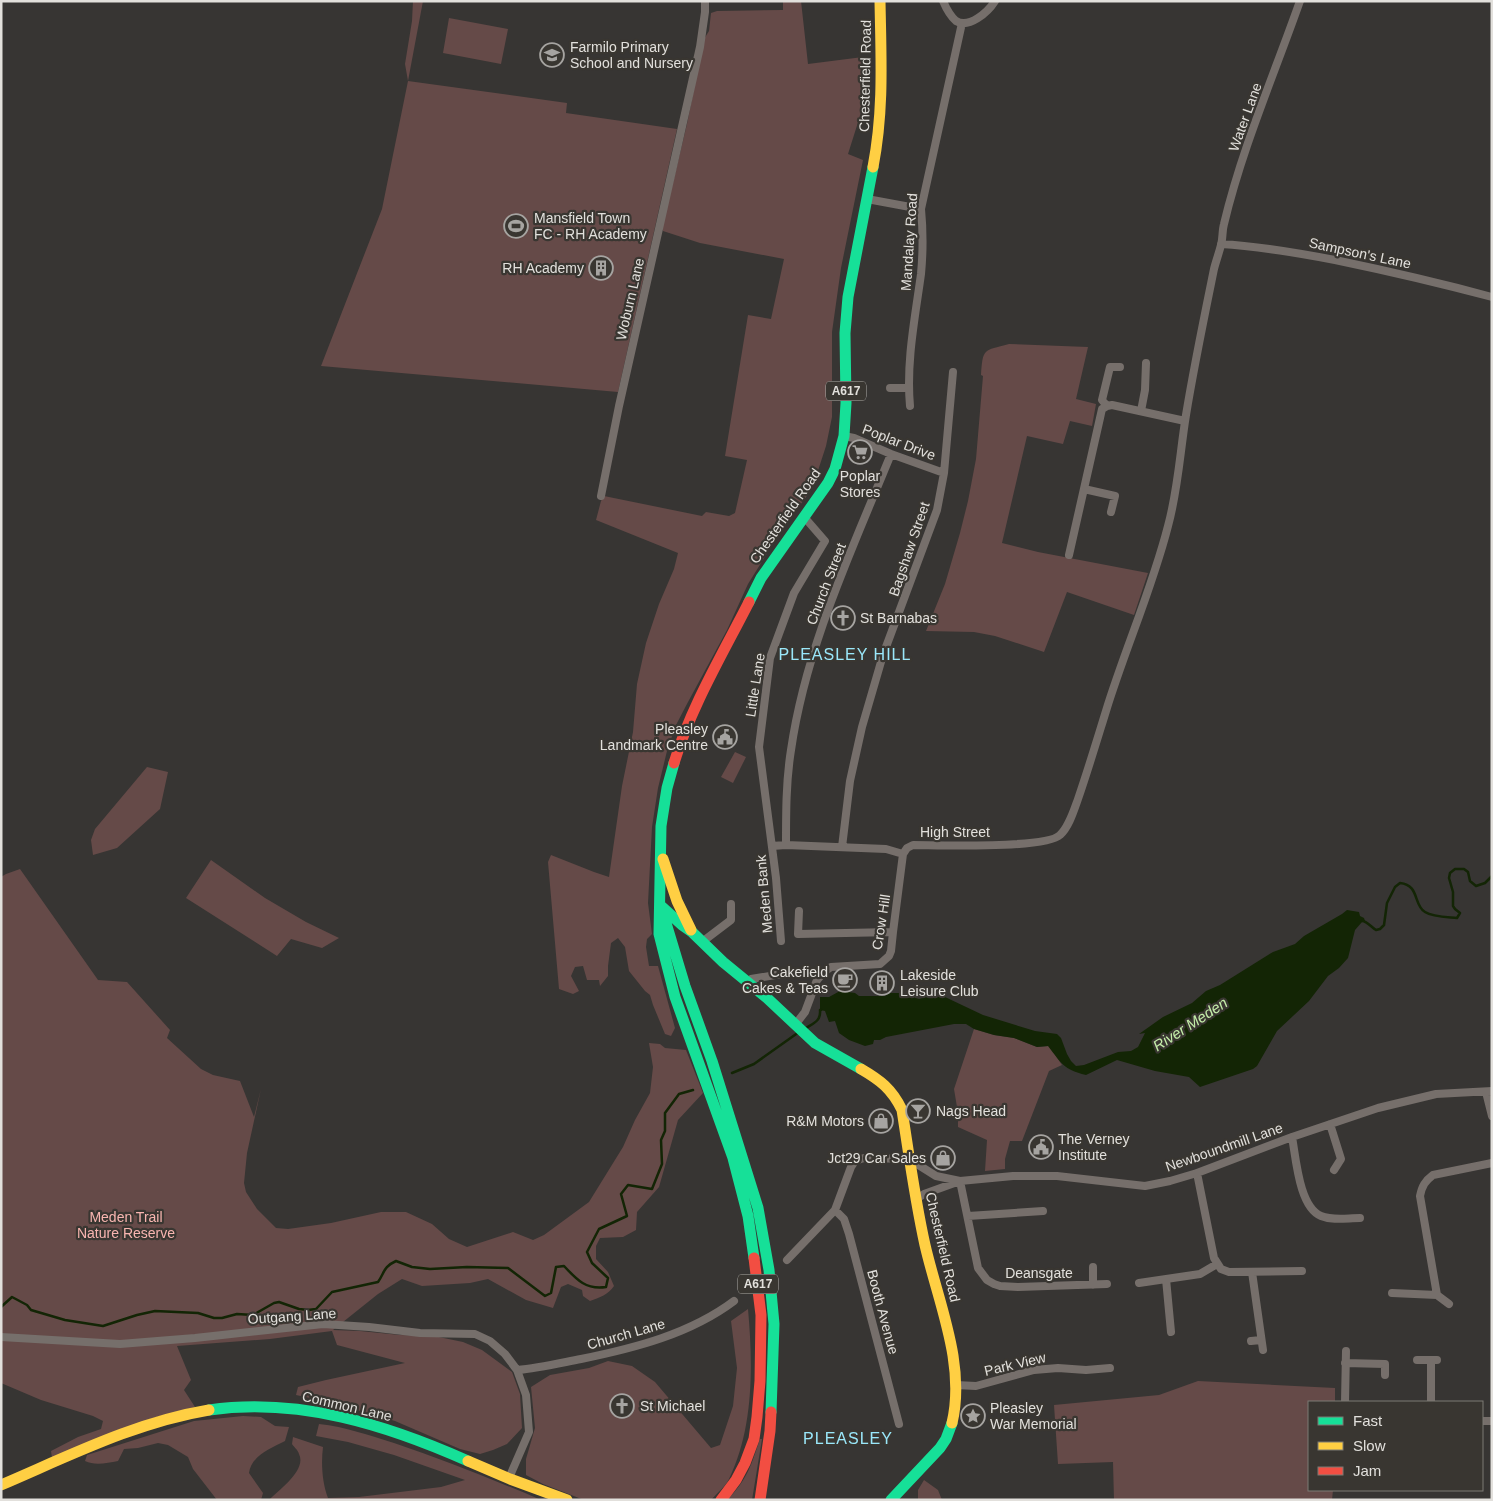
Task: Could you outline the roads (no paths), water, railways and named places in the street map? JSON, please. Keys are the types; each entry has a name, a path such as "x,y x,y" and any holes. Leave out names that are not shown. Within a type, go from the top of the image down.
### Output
{"main road":[{"name":"Chesterfield Road","path":"880,1 882,96 879,138 848,297 845,333 846,403 844,436 835,469 821,496 760,578 681,741 667,788 661,826 659,892 660,905 723,962 767,998 807,1036 828,1051 876,1078 896,1097 902,1110 915,1200 935,1286 949,1335 956,1385 955,1405 950,1432 928,1462 897,1498"},
{"name":"Chesterfield Road","path":"660,852 677,901 692,932"},
{"name":"A617","path":"660,905 659,934 675,998 733,1158 748,1216 761,1315 760,1381 754,1439 745,1464 721,1500"},
{"name":"A617","path":"660,905 758,1208 769,1270 774,1324 773,1385 770,1431 760,1500"},
{"name":"Common Lane","path":"1,1485 151,1424 192,1413 213,1410 241,1407 272,1407 294,1408 364,1422 414,1439 567,1500"}],"street":[{"name":"Woburn Lane","path":"601,496 620,399 700,47 705,1"},
{"path":"943,1 954,20 962,23 970,22 982,14 995,1"},
{"name":"Water Lane","path":"1054,840 1066,828 1074,810 1090,765 1113,687 1154,576 1176,491 1197,349 1226,219 1250,135 1300,1"},
{"name":"Mandalay Road","path":"910,406 908,388 921,272 923,228 921,209 962,23"},
{"path":"867,199 921,209"},
{"name":"Sampson's Lane","path":"1221,244 1306,255 1358,265 1492,297"},
{"path":"1141,411 1145,390 1146,363"},
{"path":"1107,406 1102,400 1110,367 1120,367"},
{"name":"Bagshaw Street","path":"842,847 850,781 862,727 883,655 937,510 944,473 952,372"},
{"path":"890,388 908,388"},
{"path":"1069,555 1102,409 1112,405 1185,421"},
{"name":"Poplar Drive","path":"844,436 854,438 891,454 944,473"},
{"name":"Church Street","path":"786,845 786,797 791,749 806,677 830,606 891,454"},
{"path":"1084,489 1114,496 1111,512"},
{"name":"Little Lane","path":"772,846 759,747 770,658 794,593 825,541 804,518"},
{"name":"High Street","path":"903,854 907,848 913,845 1017,844 1054,840"},
{"path":"772,846 886,849 903,854"},
{"name":"Meden Bank","path":"772,846 781,941"},
{"name":"Crow Hill","path":"748,982 751,979 794,972 824,972 832,967 880,964 885,961 892,951 903,854"},
{"path":"702,942 731,920 731,904"},
{"path":"799,911 798,934 893,932"},
{"path":"796,1026 805,1012 817,980 824,972"},
{"path":"1489,1092 1492,1116"},
{"name":"Newboundmill Lane","path":"915,1200 924,1194 960,1181 1013,1176 1057,1176 1145,1186 1197,1173 1292,1137 1378,1108 1436,1094 1489,1092"},
{"path":"1330,1124 1341,1159 1334,1170"},
{"path":"1292,1137 1300,1178 1306,1200 1311,1209 1319,1216 1330,1219 1360,1218"},
{"path":"787,1260 836,1210 851,1167 855,1161 864,1158 909,1159"},
{"name":"Newboundmill Lane","path":"909,1159 936,1176 960,1181"},
{"path":"1438,1295 1420,1196 1422,1187 1433,1175 1492,1163"},
{"path":"1197,1173 1214,1258 1221,1269 1229,1272 1302,1271"},
{"name":"Deansgate","path":"960,1181 978,1268 994,1284 1018,1287 1107,1284"},
{"name":"Booth Avenue","path":"836,1210 844,1219 849,1234 899,1424"},
{"path":"1031,1212 1031,1221"},
{"path":"968,1216 1043,1212"},
{"path":"1139,1283 1200,1274 1217,1264"},
{"path":"1093,1267 1093,1285"},
{"path":"1252,1272 1263,1350"},
{"path":"1166,1279 1170,1332"},
{"path":"1392,1294 1438,1295 1449,1304"},
{"name":"Church Lane","path":"517,1370 546,1366 636,1347 688,1328 722,1310 734,1301"},
{"path":"1170,1321 1179,1320"},
{"name":"Outgang Lane","path":"1,1337 120,1344 323,1324 420,1333 475,1334 490,1341 505,1354 517,1370 526,1395 529,1432 509,1478"},
{"path":"1251,1341 1261,1340"},
{"path":"1344,1401 1346,1351"},
{"path":"1417,1360 1434,1360 1431,1401"},
{"path":"1345,1363 1385,1364 1385,1375"},
{"name":"Park View","path":"956,1385 976,1386 1034,1370 1058,1368 1086,1370 1101,1365 1110,1368"}],"water":[{"path":"1347,910 1359,912 1365,921 1355,930 1348,958 1328,976 1309,1001 1277,1031 1257,1066 1200,1087 1189,1077 1155,1071 1117,1060 1086,1075 1064,1065 1048,1046 1037,1047 1014,1038 974,1029 966,1024 954,1024 886,1037 874,1040 873,1044 865,1046 849,1040 839,1033 835,1021 829,1022 825,1011 820,1010 820,997 829,997 840,991 855,993 859,996 885,996 890,993 905,993 919,999 928,996 945,997 983,1015 1035,1031 1057,1034 1061,1038 1071,1061 1076,1066 1084,1065 1118,1052 1131,1051 1138,1047 1145,1033 1139,1034 1163,1017 1192,1003 1206,991 1220,985 1273,952 1295,944 1304,936"}],"waterway":[{"name":"River Meden","path":"1362,921 1376,930 1380,929 1384,925 1387,903 1395,887 1400,883 1411,887 1421,909 1428,914 1457,918 1460,913 1453,906 1450,873 1455,869 1464,869 1468,872 1470,881 1476,886 1485,883 1492,876"},
{"name":"River Meden","path":"806,1028 818,1019 821,1010"},
{"name":"River Meden","path":"732,1073 754,1064 799,1032"},
{"name":"River Meden","path":"1,1307 12,1297 27,1305 31,1310 65,1320 103,1326 155,1311 198,1313 214,1318 222,1318 237,1314 253,1315 279,1302 308,1310 316,1309 332,1292 378,1282 386,1268 396,1261 412,1267 430,1269 467,1267 508,1268 545,1296 551,1293 556,1267 564,1266 582,1283 593,1287 606,1287 608,1278 592,1263 587,1252 599,1229 627,1216 621,1194 628,1185 652,1189 662,1164 661,1140 665,1131 665,1113 679,1094 693,1090"}],"place":[{"name":"Farmilo Primary School and Nursery","path":"552,55"},
{"name":"Mansfield Town FC - RH Academy","path":"516,226"},
{"name":"RH Academy","path":"601,268"},
{"name":"Poplar Stores","path":"860,452"},
{"name":"St Barnabas","path":"843,618"},
{"name":"Pleasley Landmark Centre","path":"725,737"},
{"name":"Cakefield Cakes & Teas","path":"845,980"},
{"name":"Lakeside Leisure Club","path":"882,983"},
{"name":"Nags Head","path":"918,1111"},
{"name":"R&M Motors","path":"881,1121"},
{"name":"The Verney Institute","path":"1041,1147"},
{"name":"Jct29 Car Sales","path":"943,1158"},
{"name":"St Michael","path":"622,1406"},
{"name":"Pleasley War Memorial","path":"973,1416"}],"district":[{"name":"PLEASLEY HILL","path":"845,654"},
{"name":"PLEASLEY","path":"848,1438"}],"park label":[{"name":"Meden Trail Nature Reserve","path":"126,1226"}]}
